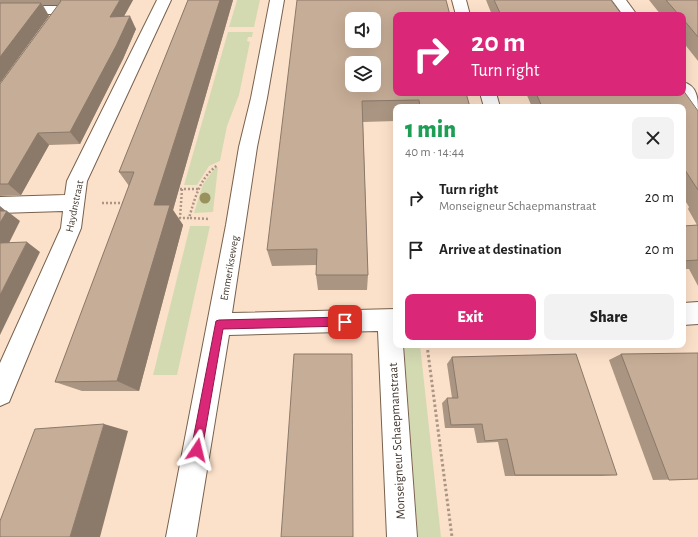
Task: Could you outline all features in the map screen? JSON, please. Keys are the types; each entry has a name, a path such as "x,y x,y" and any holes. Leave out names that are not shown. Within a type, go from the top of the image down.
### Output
{"street":[{"name":"Haydnstraat","path":"0,393 71,228 77,181 164,0"},
{"name":"Emmerikseweg","path":"181,537 219,324 248,148 277,0"},
{"path":"459,0 463,12"},
{"path":"619,0 628,12"},
{"path":"0,10 57,10 60,13 40,42"},
{"path":"686,91 698,107"},
{"path":"0,205 74,203"},
{"path":"686,314 698,314"},
{"name":"Monseigneur Schaepmanstraat","path":"219,324 393,321"},
{"name":"Monseigneur Schaepmanstraat","path":"394,348 402,537"}],"path":[{"path":"190,218 199,189 211,168"},
{"path":"171,189 199,189"},
{"path":"180,218 182,189"},
{"path":"74,203 132,203"},
{"path":"176,218 200,219"},
{"path":"427,348 452,537"}],"green space":[{"path":"237,0 260,0 254,27 229,27"},
{"path":"228,32 253,32 252,37 248,37 247,41 250,42 239,95 227,126 220,161 209,166 197,185 184,185"},
{"path":"218,167 213,212 194,213 203,184 215,168"},
{"path":"190,226 210,226 177,375 153,375"},
{"path":"404,348 420,348 441,537 418,537"}],"building":[{"path":"60,0 120,0 110,17 130,16 116,46 70,132 38,133 8,184 0,184 0,84 61,1"},
{"path":"188,0 220,0 154,205 170,205 117,381 55,382 134,172 119,172"},
{"path":"297,0 446,0 449,12 393,12 393,96 467,96 469,104 420,104 419,100 362,101 368,275 316,275 317,249 267,250"},
{"path":"494,0 611,0 620,12 500,12"},
{"path":"666,0 698,0 698,37 686,23 686,12 676,12"},
{"path":"0,3 41,3 0,57"},
{"path":"686,94 698,111 698,190 686,172 686,104 541,104 537,96 686,96"},
{"path":"0,211 7,211 0,223"},
{"path":"698,225 698,260 686,261 686,226"},
{"path":"27,242 0,295 0,243"},
{"path":"698,353 698,479 669,480 621,354"},
{"path":"294,354 352,354 353,537 281,537"},
{"path":"576,354 617,475 515,475 507,439 485,441 482,424 451,425 447,398 458,398 452,357"},
{"path":"104,424 70,537 0,537 0,521 35,429"}],"route":[{"path":"197,450 219,324 345,322"}]}
